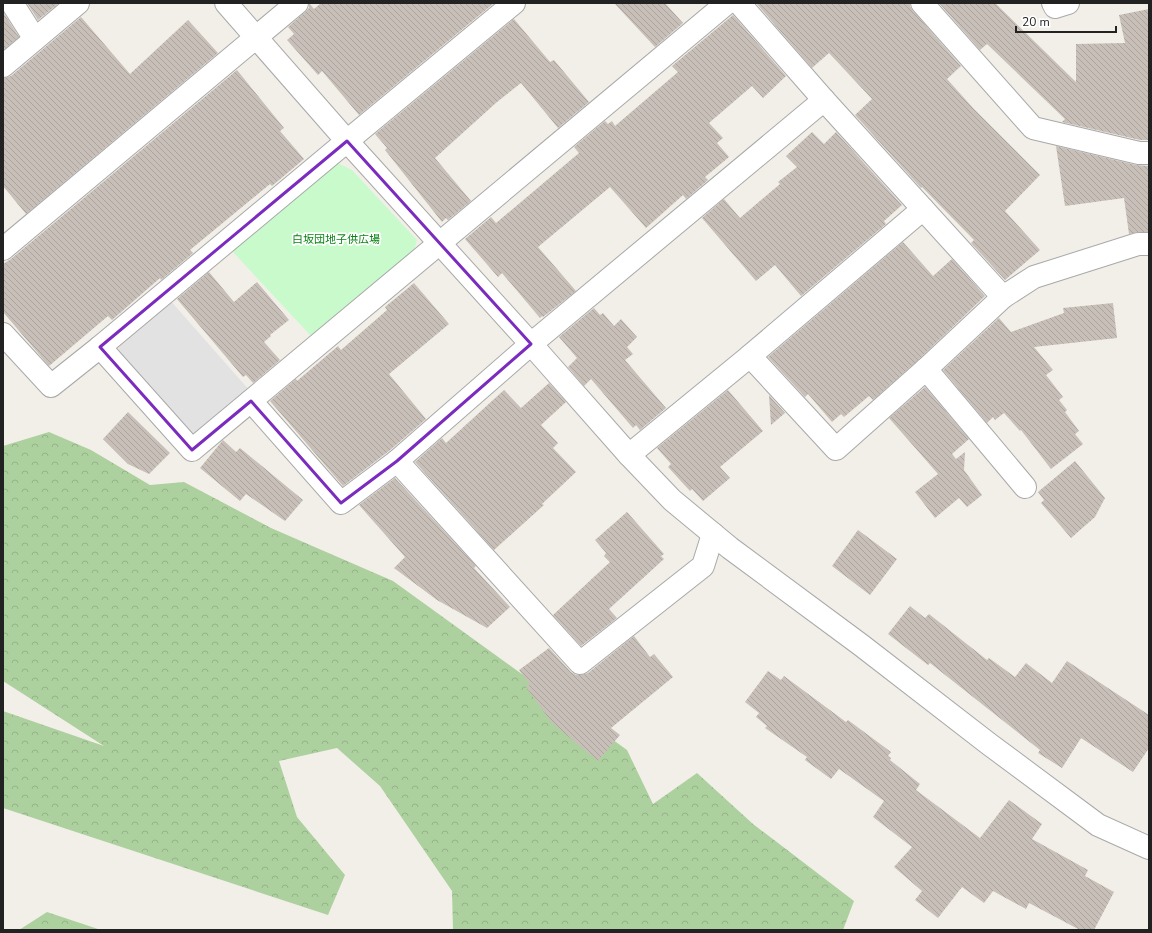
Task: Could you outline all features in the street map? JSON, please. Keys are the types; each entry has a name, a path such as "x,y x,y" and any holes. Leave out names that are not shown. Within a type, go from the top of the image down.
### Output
{"street":[{"path":"12,3 35,39"},
{"path":"3,66 78,3"},
{"path":"226,3 347,141 531,344 629,455 672,500 713,534 861,644 1098,825 1149,848"},
{"path":"3,250 298,3"},
{"path":"3,334 51,386 514,3"},
{"path":"100,347 192,450 727,3"},
{"path":"739,3 824,100 1003,297"},
{"path":"922,3 1033,128 1149,153"},
{"path":"1053,3 1054,6 1068,3"},
{"path":"251,401 341,503 396,461 531,344 824,100"},
{"path":"629,455 750,356 923,209"},
{"path":"750,356 836,449 926,369 1003,297 1034,277 1138,244 1149,244"},
{"path":"926,369 1025,487"},
{"path":"396,461 580,663 703,566 713,534"}],"highlighted area":[{"path":"347,141 531,344 397,461 341,503 251,401 192,450 100,347"}],"green space":[{"name":"白坂団地子供広場","path":"335,162 352,170 417,240 414,251 311,336 232,251"},
{"path":"49,432 91,450 150,485 184,482 271,528 393,581 627,750 653,804 697,773 753,824 854,901 843,930 453,930 452,891 380,786 337,748 279,761 297,817 345,875 328,915 3,808 3,711 104,746 3,681 3,446"},
{"path":"47,912 101,930 19,930"}],"shaded area":[{"path":"169,299 250,391 199,434 188,433 118,354 119,343"}],"building":[{"path":"27,3 59,3 38,20"},
{"path":"309,3 314,9 321,3 494,3 359,115 322,71 318,75 287,40 294,34 288,27 309,8"},
{"path":"614,3 665,3 683,23 655,47"},
{"path":"756,3 910,3 913,11 961,66 947,79 974,109 1040,175 1005,211 1040,250 1005,280 971,243 974,240 922,187 921,188 855,115 872,99 829,53 812,68"},
{"path":"939,3 995,3 1076,82 1076,44 1125,43 1119,15 1149,9 1149,140 1140,140 1062,122 1065,119 987,44 980,50"},
{"path":"3,12 19,37 3,50"},
{"path":"733,15 786,76 763,98 752,86 709,123 723,138 717,143 729,157 705,177 708,180 686,199 683,195 646,228 610,187 538,247 576,291 540,318 502,273 498,277 465,239 491,217 496,223 579,153 574,147 605,121 608,124 612,121 615,126 678,72 672,66"},
{"path":"81,17 130,74 188,20 218,53 26,214 3,186 3,78 11,76"},
{"path":"514,19 550,62 554,60 589,102 558,128 521,83 497,102 435,158 471,201 448,220 446,218 442,222 385,150 387,148 375,134"},
{"path":"237,70 284,128 280,131 304,159 272,186 270,184 190,250 193,253 161,280 160,278 112,320 108,316 49,366 3,312 3,264 11,259"},
{"path":"812,132 824,144 836,132 902,205 884,221 886,224 801,296 775,265 756,281 702,218 724,199 740,218 780,184 778,182 797,167 786,156"},
{"path":"1056,146 1136,165 1149,166 1149,232 1129,234 1124,198 1065,206"},
{"path":"903,242 933,276 952,259 985,296 918,360 873,400 869,396 844,417 841,414 832,422 808,394 805,397 768,357"},
{"path":"209,272 234,302 257,282 289,320 270,335 271,336 264,342 280,360 253,383 246,375 243,377 177,299"},
{"path":"414,283 449,324 389,374 426,419 389,451 343,486 270,401 296,379 297,381 338,346 341,350 387,310 385,307"},
{"path":"1113,303 1117,338 1034,347 1053,370 1046,375 1063,397 1059,400 1067,410 1065,412 1079,431 1075,434 1083,444 1051,469 1021,430 1020,431 1004,413 995,420 993,417 987,423 943,370 999,318 1011,332 1064,313 1063,308"},
{"path":"594,308 600,315 603,313 614,326 621,319 637,337 627,347 633,354 625,360 666,408 640,430 636,425 633,428 591,379 584,386 568,367 577,358 559,337"},
{"path":"549,383 566,402 541,425 558,443 553,448 576,472 542,504 544,505 494,550 415,462 442,438 446,443 504,390 521,408"},
{"path":"925,387 969,439 952,454 956,459 965,452 964,470 982,495 967,507 959,498 935,518 915,492 938,474 889,418"},
{"path":"728,390 763,431 720,467 730,478 703,501 692,489 690,491 668,467 671,464 657,448"},
{"path":"769,395 785,413 771,425"},
{"path":"128,412 170,453 149,474 128,464 103,439"},
{"path":"223,440 236,452 240,448 303,500 285,521 246,494 240,501 200,468"},
{"path":"1075,461 1105,498 1095,517 1071,538 1041,503 1044,500 1038,492"},
{"path":"395,478 476,566 474,568 510,607 487,628 437,600 394,568 405,557 359,505"},
{"path":"627,512 664,554 661,556 664,559 609,609 617,618 581,646 553,615 610,562 604,556 606,553 595,540"},
{"path":"858,530 897,559 870,595 832,566"},
{"path":"910,606 925,618 929,614 987,660 989,658 1015,677 1026,663 1052,683 1067,661 1149,715 1149,748 1133,772 1081,738 1062,768 1038,753 1040,750 930,663 928,665 888,634"},
{"path":"634,636 650,657 654,654 673,677 611,728 620,735 598,761 552,723 526,687 530,685 519,670 549,648 571,672 576,675 582,675 588,673"},
{"path":"768,671 781,680 784,676 846,722 848,720 891,752 888,756 891,758 890,760 920,784 916,790 980,838 1009,800 1042,824 1032,839 1088,870 1085,876 1114,892 1094,930 1080,930 1029,903 1026,909 993,891 984,903 962,887 938,918 915,900 922,891 894,867 912,847 873,817 884,801 839,769 831,779 805,760 807,757 765,728 767,726 756,717 759,713 745,702"}]}
